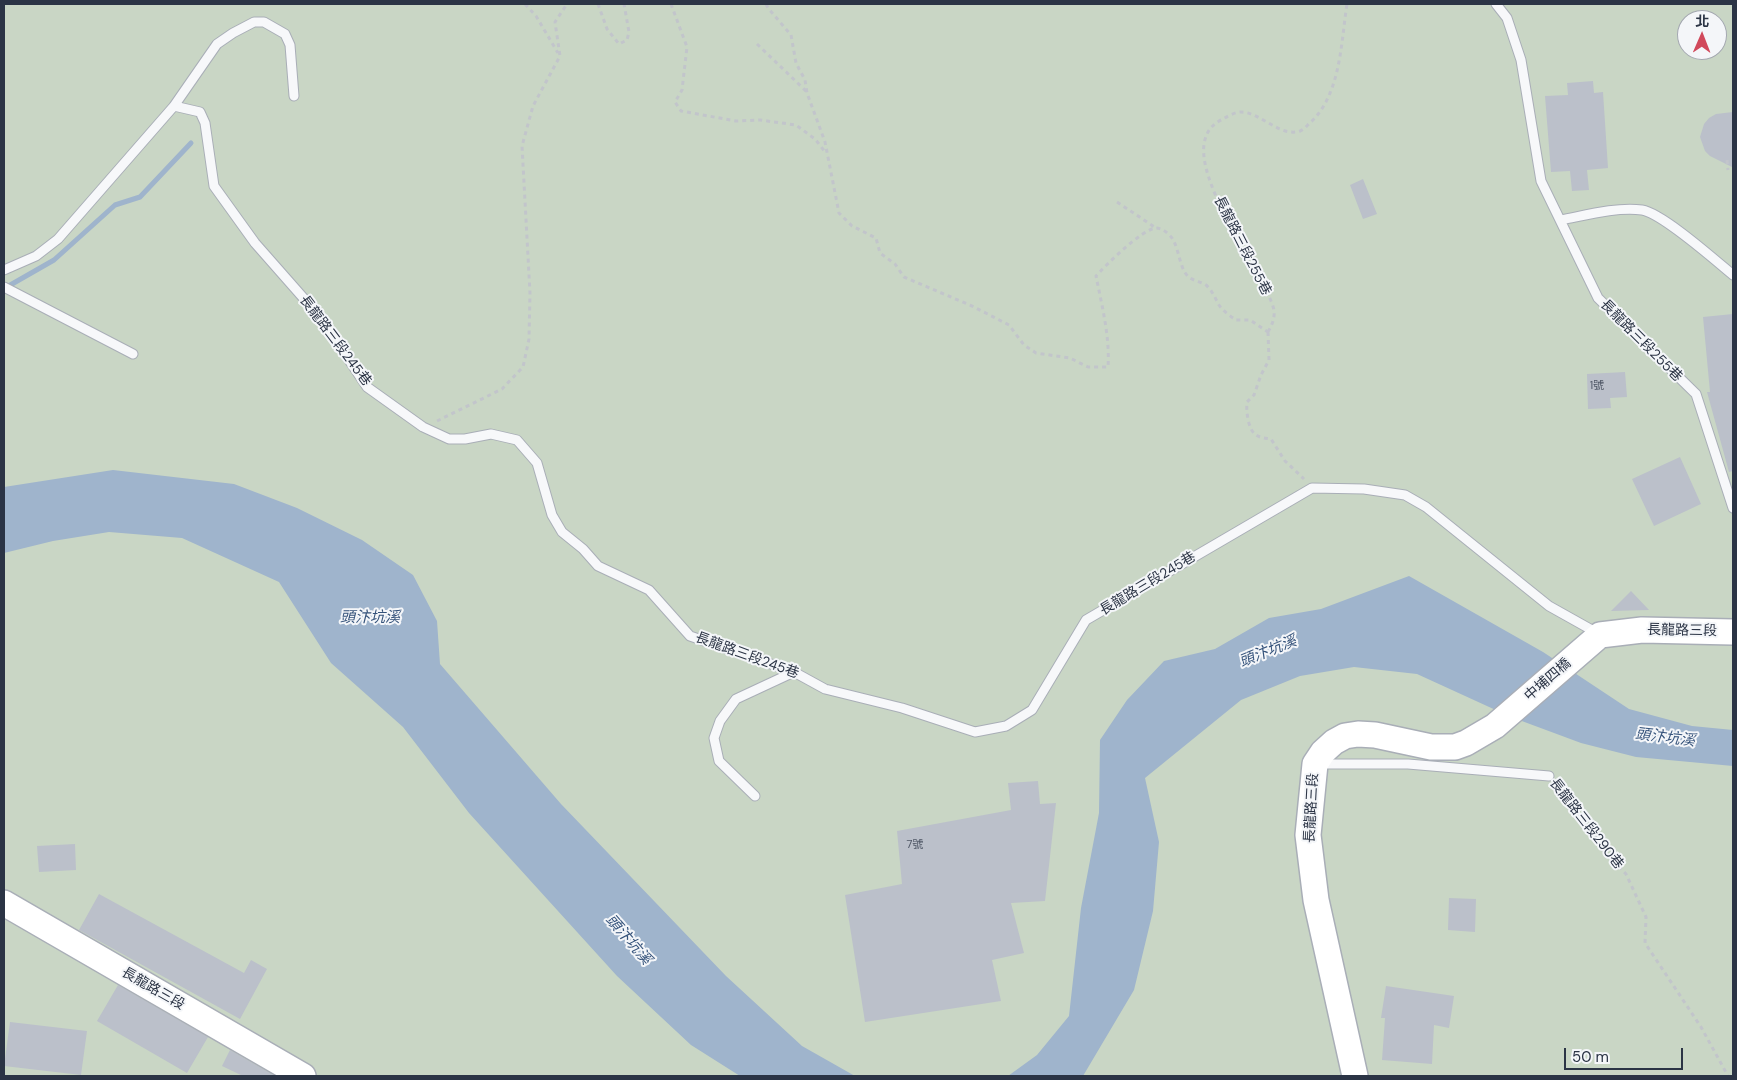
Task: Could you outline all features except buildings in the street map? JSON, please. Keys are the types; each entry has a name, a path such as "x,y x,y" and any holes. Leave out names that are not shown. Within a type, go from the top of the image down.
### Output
{"main road":[{"name":"長龍路三段","path":"1600,635 1642,630 1733,632"},
{"name":"中埔四橋","path":"1495,726 1600,635"},
{"name":"長龍路三段","path":"1355,1076 1316,900 1308,834 1315,764 1323,752 1334,742 1345,736 1358,734 1376,735 1431,747 1455,746 1466,743 1495,726"},
{"name":"長龍路三段","path":"4,903 303,1076"}],"lane":[{"name":"長龍路三段255巷","path":"1496,4 1508,18 1521,60 1541,181 1598,298 1696,394 1733,508"},
{"path":"4,270 36,256 58,240 174,106 217,44 233,33 254,22 264,22 285,34 290,45 294,96"},
{"name":"長龍路三段245巷","path":"174,106 200,112 205,123 214,186 255,243 321,318 367,387 424,427 449,439 465,439 491,434 517,440 537,463 552,514 562,532 598,566 649,590 690,636 794,672 825,689 902,708 975,732 1006,726 1032,710 1086,620 1312,488"},
{"path":"1561,220 1617,210 1644,210 1660,217 1733,275"},
{"path":"4,288 133,354"},
{"path":"1312,488 1364,489 1405,495 1426,507 1549,606 1600,635"},
{"path":"755,796 719,761 714,738 720,721 736,699 794,672"},
{"name":"長龍路三段290巷","path":"1315,764 1408,764 1549,776"}],"path":[{"path":"525,4 536,16 560,56"},
{"path":"424,427 502,389 523,367 529,338 530,293 522,146 533,106 560,56 555,22 567,4"},
{"path":"598,4 607,29 619,44 627,40 629,32 624,4"},
{"path":"671,4 687,47 682,90 675,102 681,112 736,121 760,120 796,125 815,139 826,154"},
{"path":"766,4 791,35 796,62 805,80 807,93 825,142 838,213 852,226 876,238 880,252 895,264 904,278 985,312 994,319 1009,325 1024,345 1036,353 1070,358 1088,367 1108,367 1105,323 1096,276 1139,236 1146,231 1156,228"},
{"name":"長龍路三段255巷","path":"1312,488 1285,461 1271,439 1258,436 1252,432 1247,412 1247,402 1254,395 1269,360 1268,332 1273,323 1274,310 1253,265 1214,193 1204,157 1204,144 1208,131 1216,122 1238,111 1250,113 1290,132 1299,131 1310,123 1320,113 1334,81 1347,4"},
{"path":"757,44 807,93"},
{"path":"1727,160 1728,170"},
{"path":"1117,202 1144,221 1165,231 1172,239 1185,273 1190,278 1205,285 1227,313 1236,320 1250,320 1268,332"},
{"name":"長龍路三段290巷","path":"1549,776 1571,810 1599,840 1604,851 1626,874 1646,917 1645,943 1702,1027 1728,1076"}],"green space":[{"path":"4,4 1733,4 1733,1076 4,1076"}],"water":[{"name":"頭汴坑溪","path":"113,470 234,484 297,508 362,540 413,575 437,621 440,664 561,804 726,976 802,1046 855,1076 740,1076 691,1045 617,976 469,813 403,727 331,663 279,582 182,538 109,532 53,541 4,553 4,487"},
{"name":"頭汴坑溪","path":"1409,576 1543,652 1629,709 1692,726 1733,730 1733,766 1636,757 1581,743 1511,717 1417,674 1354,667 1300,676 1241,700 1145,778 1159,842 1153,911 1134,990 1083,1076 1008,1076 1037,1055 1069,1016 1081,908 1099,813 1100,740 1127,700 1164,661 1215,649 1269,618 1321,609"}],"waterway":[{"path":"5,288 54,260 115,205 140,197 191,143"}]}
